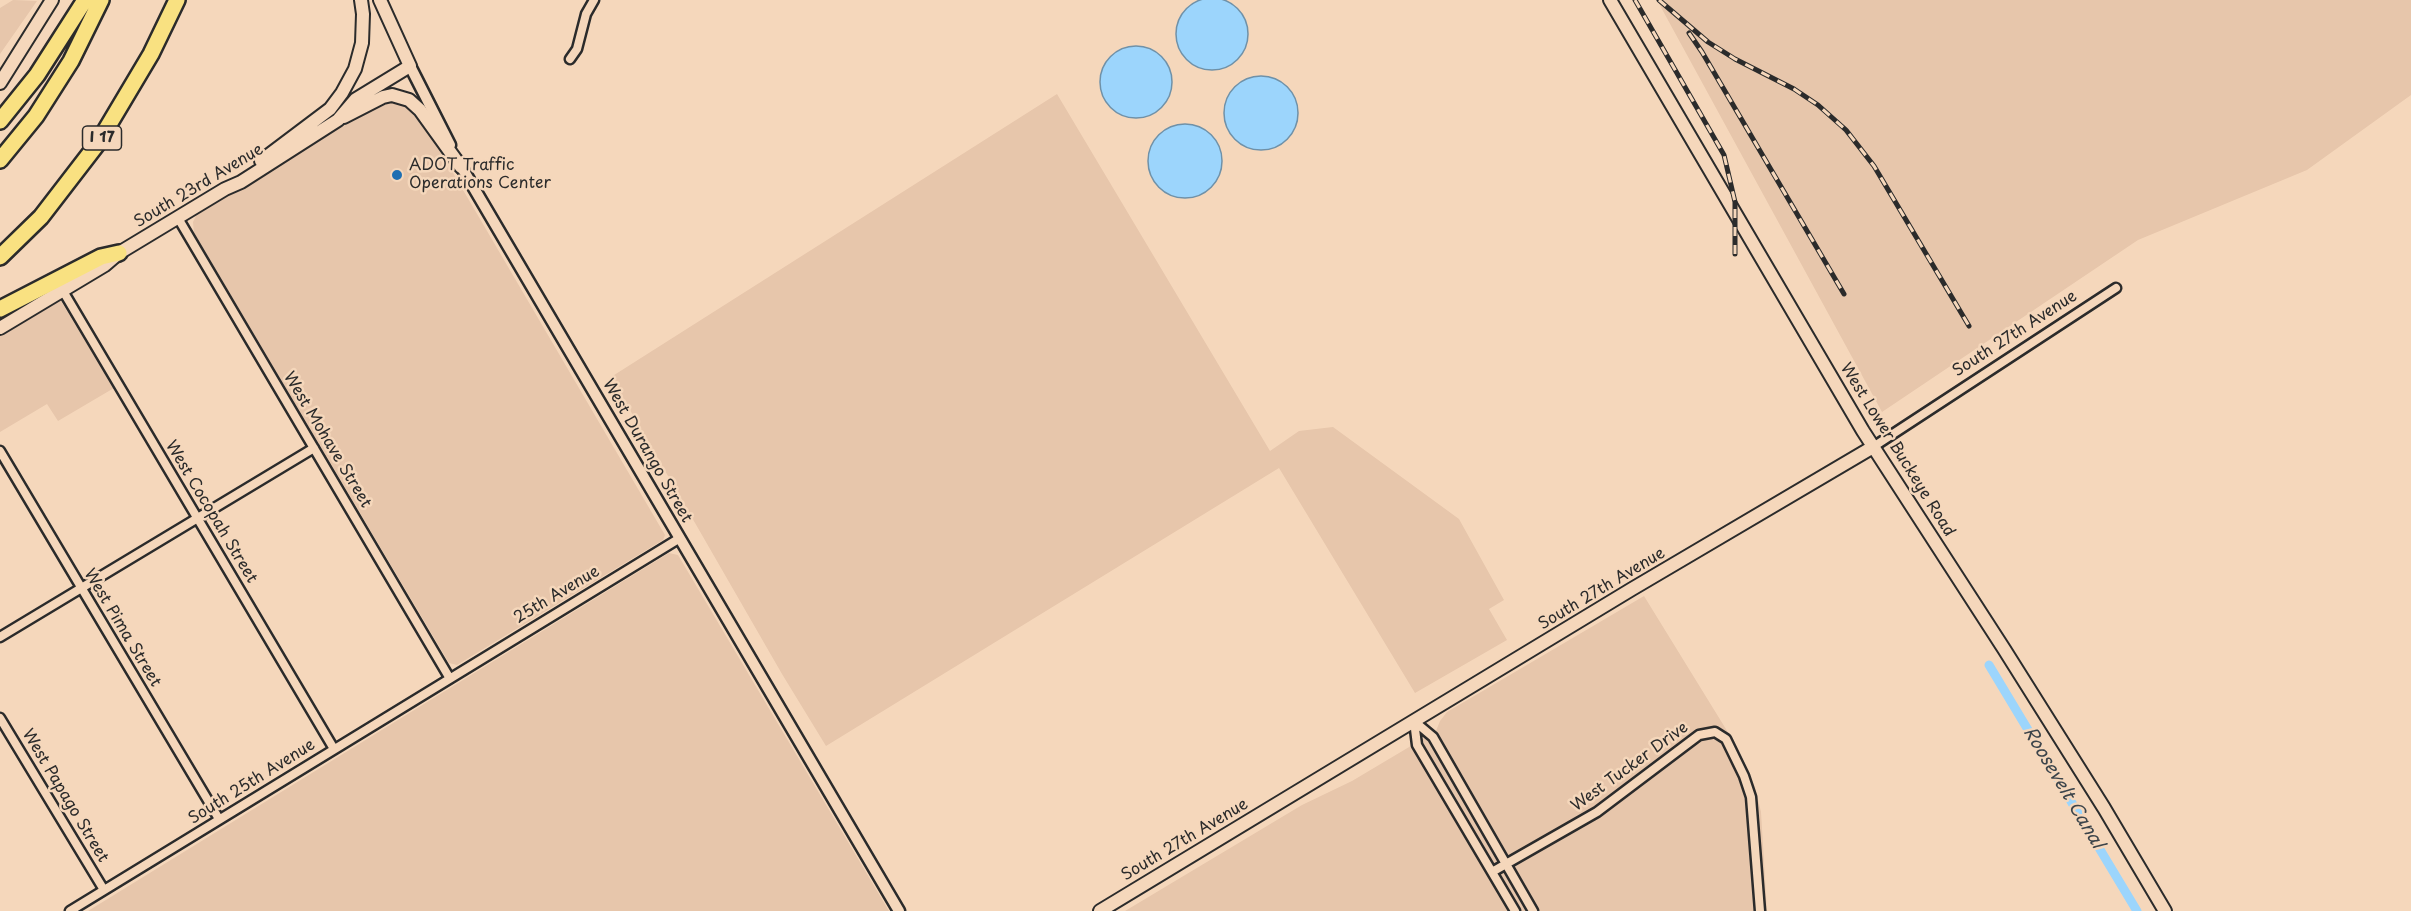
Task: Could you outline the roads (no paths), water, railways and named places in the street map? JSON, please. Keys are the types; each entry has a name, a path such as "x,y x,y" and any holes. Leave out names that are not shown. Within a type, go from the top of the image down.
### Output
{"highway":[{"path":"0,121 37,75 85,0"},
{"path":"0,160 36,116 71,61 101,0"},
{"name":"I 17","path":"0,257 41,217 98,143 151,54 177,0"},
{"path":"0,309 101,258 119,253"}],"main road":[{"path":"0,82 52,0"},
{"path":"225,189 330,109 342,93 355,69 362,43 361,0"},
{"name":"West Durango Street","path":"380,0 410,66"},
{"name":"West Lower Buckeye Road","path":"1610,0 1873,447 2004,649 2104,808 2165,911"},
{"name":"South 23rd Avenue","path":"0,328 225,189 242,182 338,120 356,99 410,66"},
{"path":"338,120 392,95 409,100 420,110 461,166"},
{"name":"South 27th Avenue","path":"1100,911 1873,447"}],"street":[{"path":"570,59 577,49 586,14 594,0"},
{"name":"West Durango Street","path":"410,66 461,166 899,911"},
{"name":"West Mohave Street","path":"178,218 449,677"},
{"name":"South 27th Avenue","path":"1873,447 2116,288"},
{"name":"West Cocopah Street","path":"63,291 334,748"},
{"path":"0,637 314,448"},
{"name":"West Pima Street","path":"0,451 219,819"},
{"name":"25th Avenue","path":"449,677 680,538"},
{"name":"South 25th Avenue","path":"70,911 449,677"},
{"name":"West Papago Street","path":"0,718 104,890"},
{"path":"1414,721 1433,737 1533,911"},
{"path":"1414,721 1417,745 1515,911"},
{"name":"West Tucker Drive","path":"1492,872 1597,812 1699,735 1715,732 1726,739 1744,776 1751,797 1760,911"}],"water":[{"path":"1212,-2 1232,4 1242,14 1248,34 1242,54 1232,64 1212,70 1192,64 1182,54 1176,34 1182,14 1192,4"},
{"path":"1143,46 1162,56 1170,68 1172,82 1170,96 1162,108 1150,116 1129,118 1110,108 1102,96 1100,75 1110,56 1122,48"},
{"path":"1254,76 1268,76 1282,82 1292,92 1298,106 1296,127 1282,144 1268,150 1254,150 1240,144 1230,134 1224,120 1224,106 1230,92 1240,82"},
{"path":"1185,124 1199,127 1211,135 1219,147 1222,161 1219,175 1211,187 1199,195 1185,198 1171,195 1159,187 1151,175 1148,161 1151,147 1159,135 1171,127"}],"waterway":[{"name":"Roosevelt Canal","path":"1989,665 2137,911"}],"railway":[{"path":"1635,0 1724,155 1735,202 1735,254"},
{"path":"1659,0 1708,42 1735,59 1794,89 1818,105 1846,130 1874,166 1969,326"},
{"path":"1689,33 1844,294"}],"place":[{"name":"ADOT Traffic Operations Center","path":"397,175"}]}
